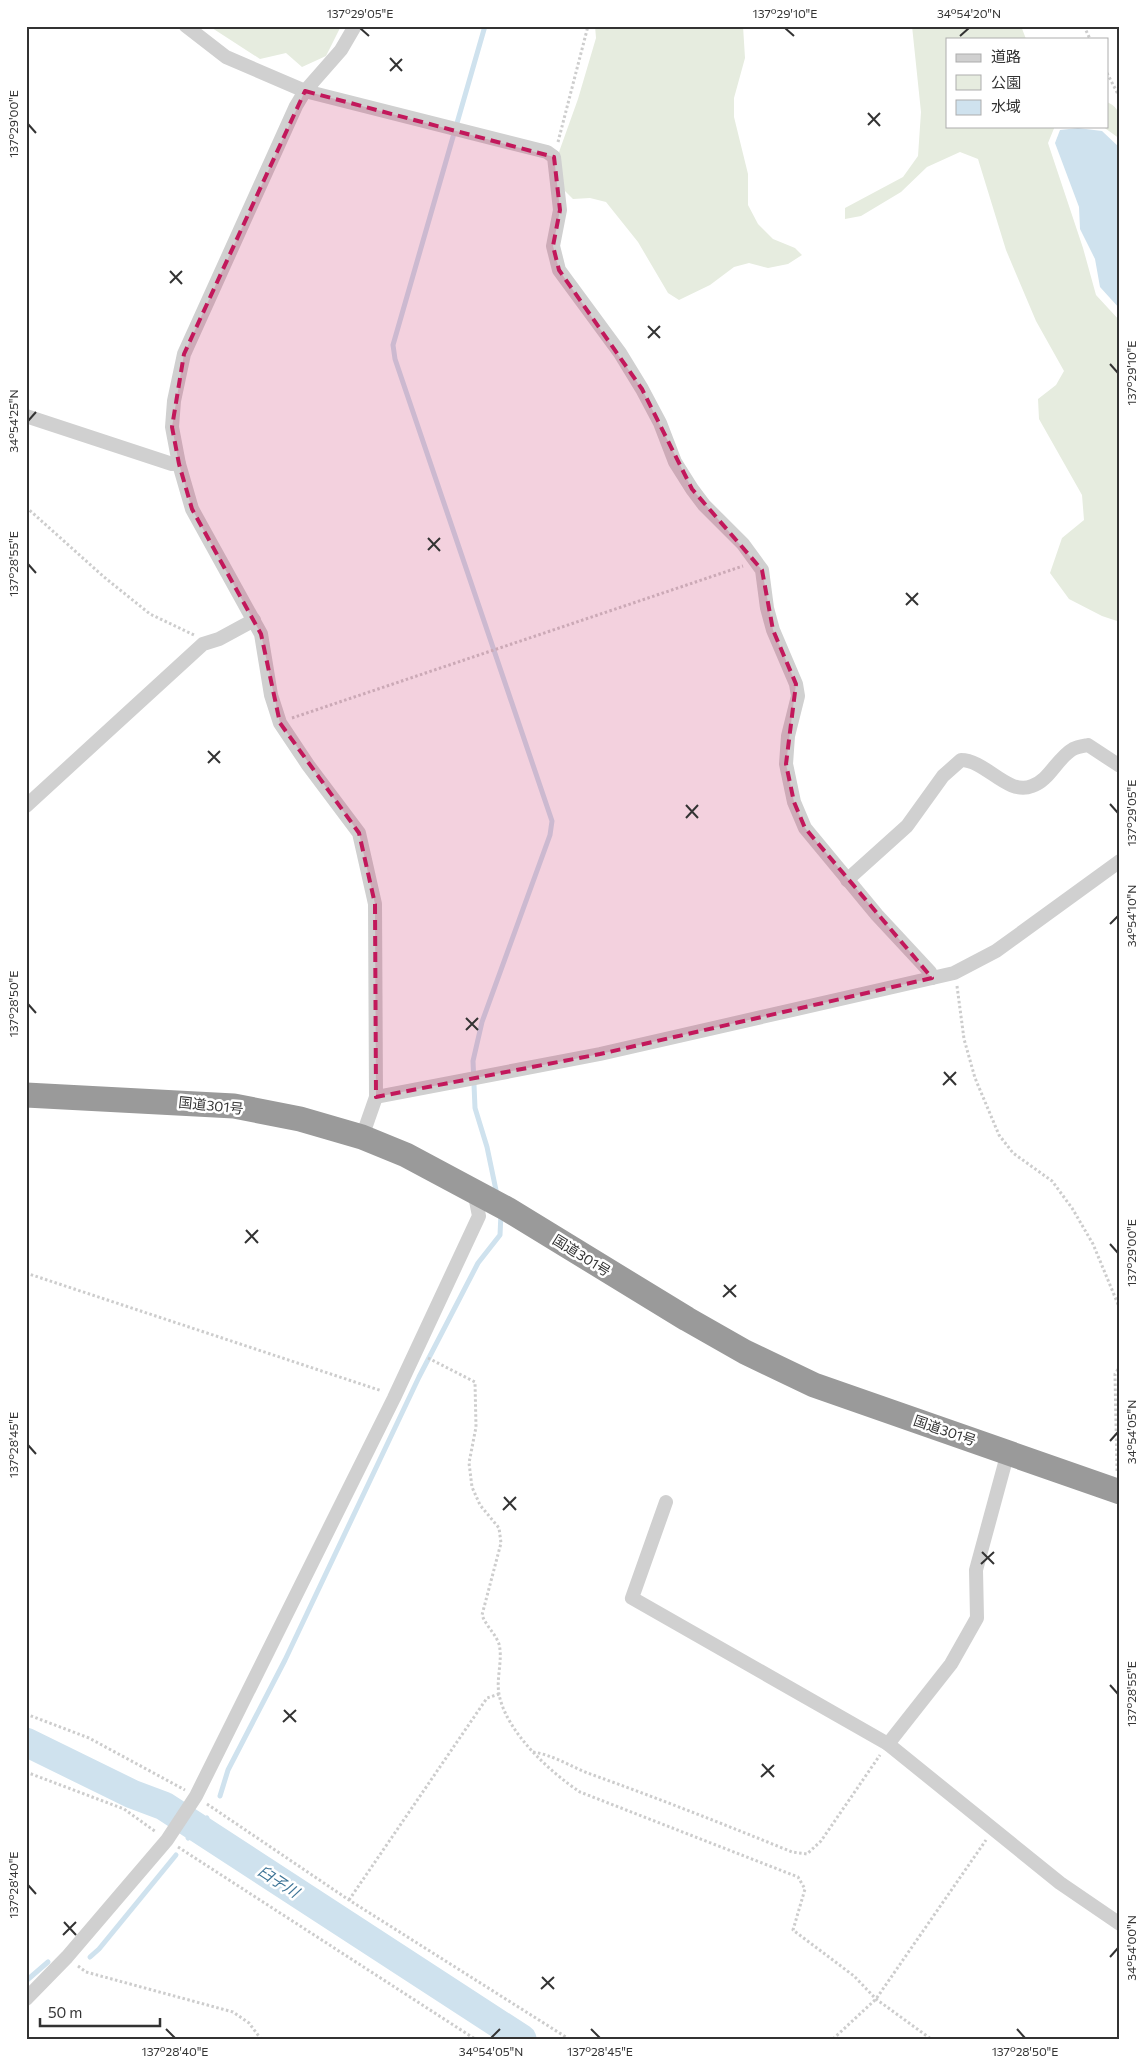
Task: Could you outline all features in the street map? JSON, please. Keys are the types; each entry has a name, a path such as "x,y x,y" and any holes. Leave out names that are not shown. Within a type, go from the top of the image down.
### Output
{"highway":[{"name":"国道301号","path":"26,1095 234,1106 300,1120 362,1137 406,1155 490,1200 687,1319 745,1352 814,1385 1119,1492"}],"street":[{"path":"186,26 226,57 305,91 547,152 554,157 560,204 553,246 559,270 620,353 642,389 660,423 675,462 692,489 762,570 765,581 767,608 773,630 796,684 798,696 788,736 786,764 794,802 805,828 877,915 930,972 932,978"},
{"path":"355,26 341,50 305,91 296,106 184,354 174,401 172,427 179,464 192,509 261,634 271,695 280,723 308,765 359,833 375,904 376,1097 362,1137"},
{"path":"26,416 172,464 179,464"},
{"path":"26,806 203,644 219,639 254,620"},
{"path":"847,880 906,826 943,776 961,760 970,760 1005,782 1024,789 1034,786 1072,750 1088,745 1120,766"},
{"path":"376,1097 600,1054 954,973 996,951 1120,860"},
{"path":"26,1999 67,1957 170,1836 194,1798 394,1398 480,1216 490,1200"},
{"path":"888,1744 951,1664 977,1618 976,1570 1008,1452"},
{"path":"666,1502 632,1598 888,1744 1060,1883 1120,1924"}],"path":[{"path":"554,157 588,26"},
{"path":"1084,26 1090,38"},
{"path":"1108,75 1120,98"},
{"path":"26,507 104,577 150,614 194,635 203,644"},
{"path":"280,723 743,566 754,559"},
{"path":"954,973 964,1039 975,1078 1000,1134 1013,1152 1052,1181 1072,1208 1092,1244 1120,1309"},
{"path":"26,1273 384,1392 394,1398"},
{"path":"436,1362 475,1382 476,1427 469,1463 472,1488 480,1505 498,1528 501,1543 482,1615 485,1625 496,1638 499,1647 499,1694 515,1730 532,1752 559,1778 580,1792 798,1877 805,1889 793,1930 854,1976 876,1999 930,2039"},
{"path":"1119,1492 1115,1374 1120,1366"},
{"path":"349,1900 487,1698 499,1694"},
{"path":"26,1714 89,1738 194,1798 349,1900 569,2039"},
{"path":"532,1752 544,1754 581,1771 693,1812 792,1852 807,1854 821,1841 888,1744"},
{"path":"26,1772 124,1809 170,1836 475,2039"},
{"path":"833,2039 876,1999 994,1828"},
{"path":"67,1957 86,1972 233,2012 249,2023 261,2039"}],"highlighted area":[{"path":"305,91 554,157 560,210 553,246 559,270 642,389 692,489 762,570 773,630 796,684 786,764 794,802 805,828 932,978 600,1054 376,1097 375,904 359,833 280,723 261,634 192,509 179,464 172,427 184,354"}],"green space":[{"path":"209,26 341,26 326,56 302,67 286,53 260,59"},
{"path":"595,26 743,26 745,58 734,98 734,117 748,174 748,205 758,224 773,239 795,248 802,255 788,264 768,268 749,263 734,267 710,285 679,300 668,293 638,242 606,202 590,198 573,199 564,190 559,152 578,99 596,38"},
{"path":"912,26 1021,26 1026,38 946,38 946,128 1054,128 1048,143 1083,248 1096,295 1120,321 1120,622 1102,616 1069,599 1050,573 1062,538 1084,520 1082,495 1039,419 1038,399 1056,385 1064,371 1036,321 1006,250 978,159 960,152 927,167 901,192 861,216 845,219 845,208 903,177 918,156 921,112"},
{"path":"1108,103 1119,113 1120,139 1105,128 1108,128"}],"water":[{"path":"1078,128 1102,131 1120,148 1120,309 1100,287 1095,259 1080,229 1079,207 1055,143 1060,130"}],"waterway":[{"path":"485,26 393,345 395,359 552,821 550,835 482,1022 473,1061 475,1108 487,1147 497,1195"},
{"path":"220,1796 228,1770 285,1660 419,1377 478,1263 500,1235 501,1213"},
{"name":"臼子川","path":"26,1742 132,1794 164,1806 522,2039"},
{"name":"臼子川","path":"188,1838 207,1818"},
{"path":"90,1957 99,1949 176,1855"},
{"path":"26,1981 48,1962"}]}
